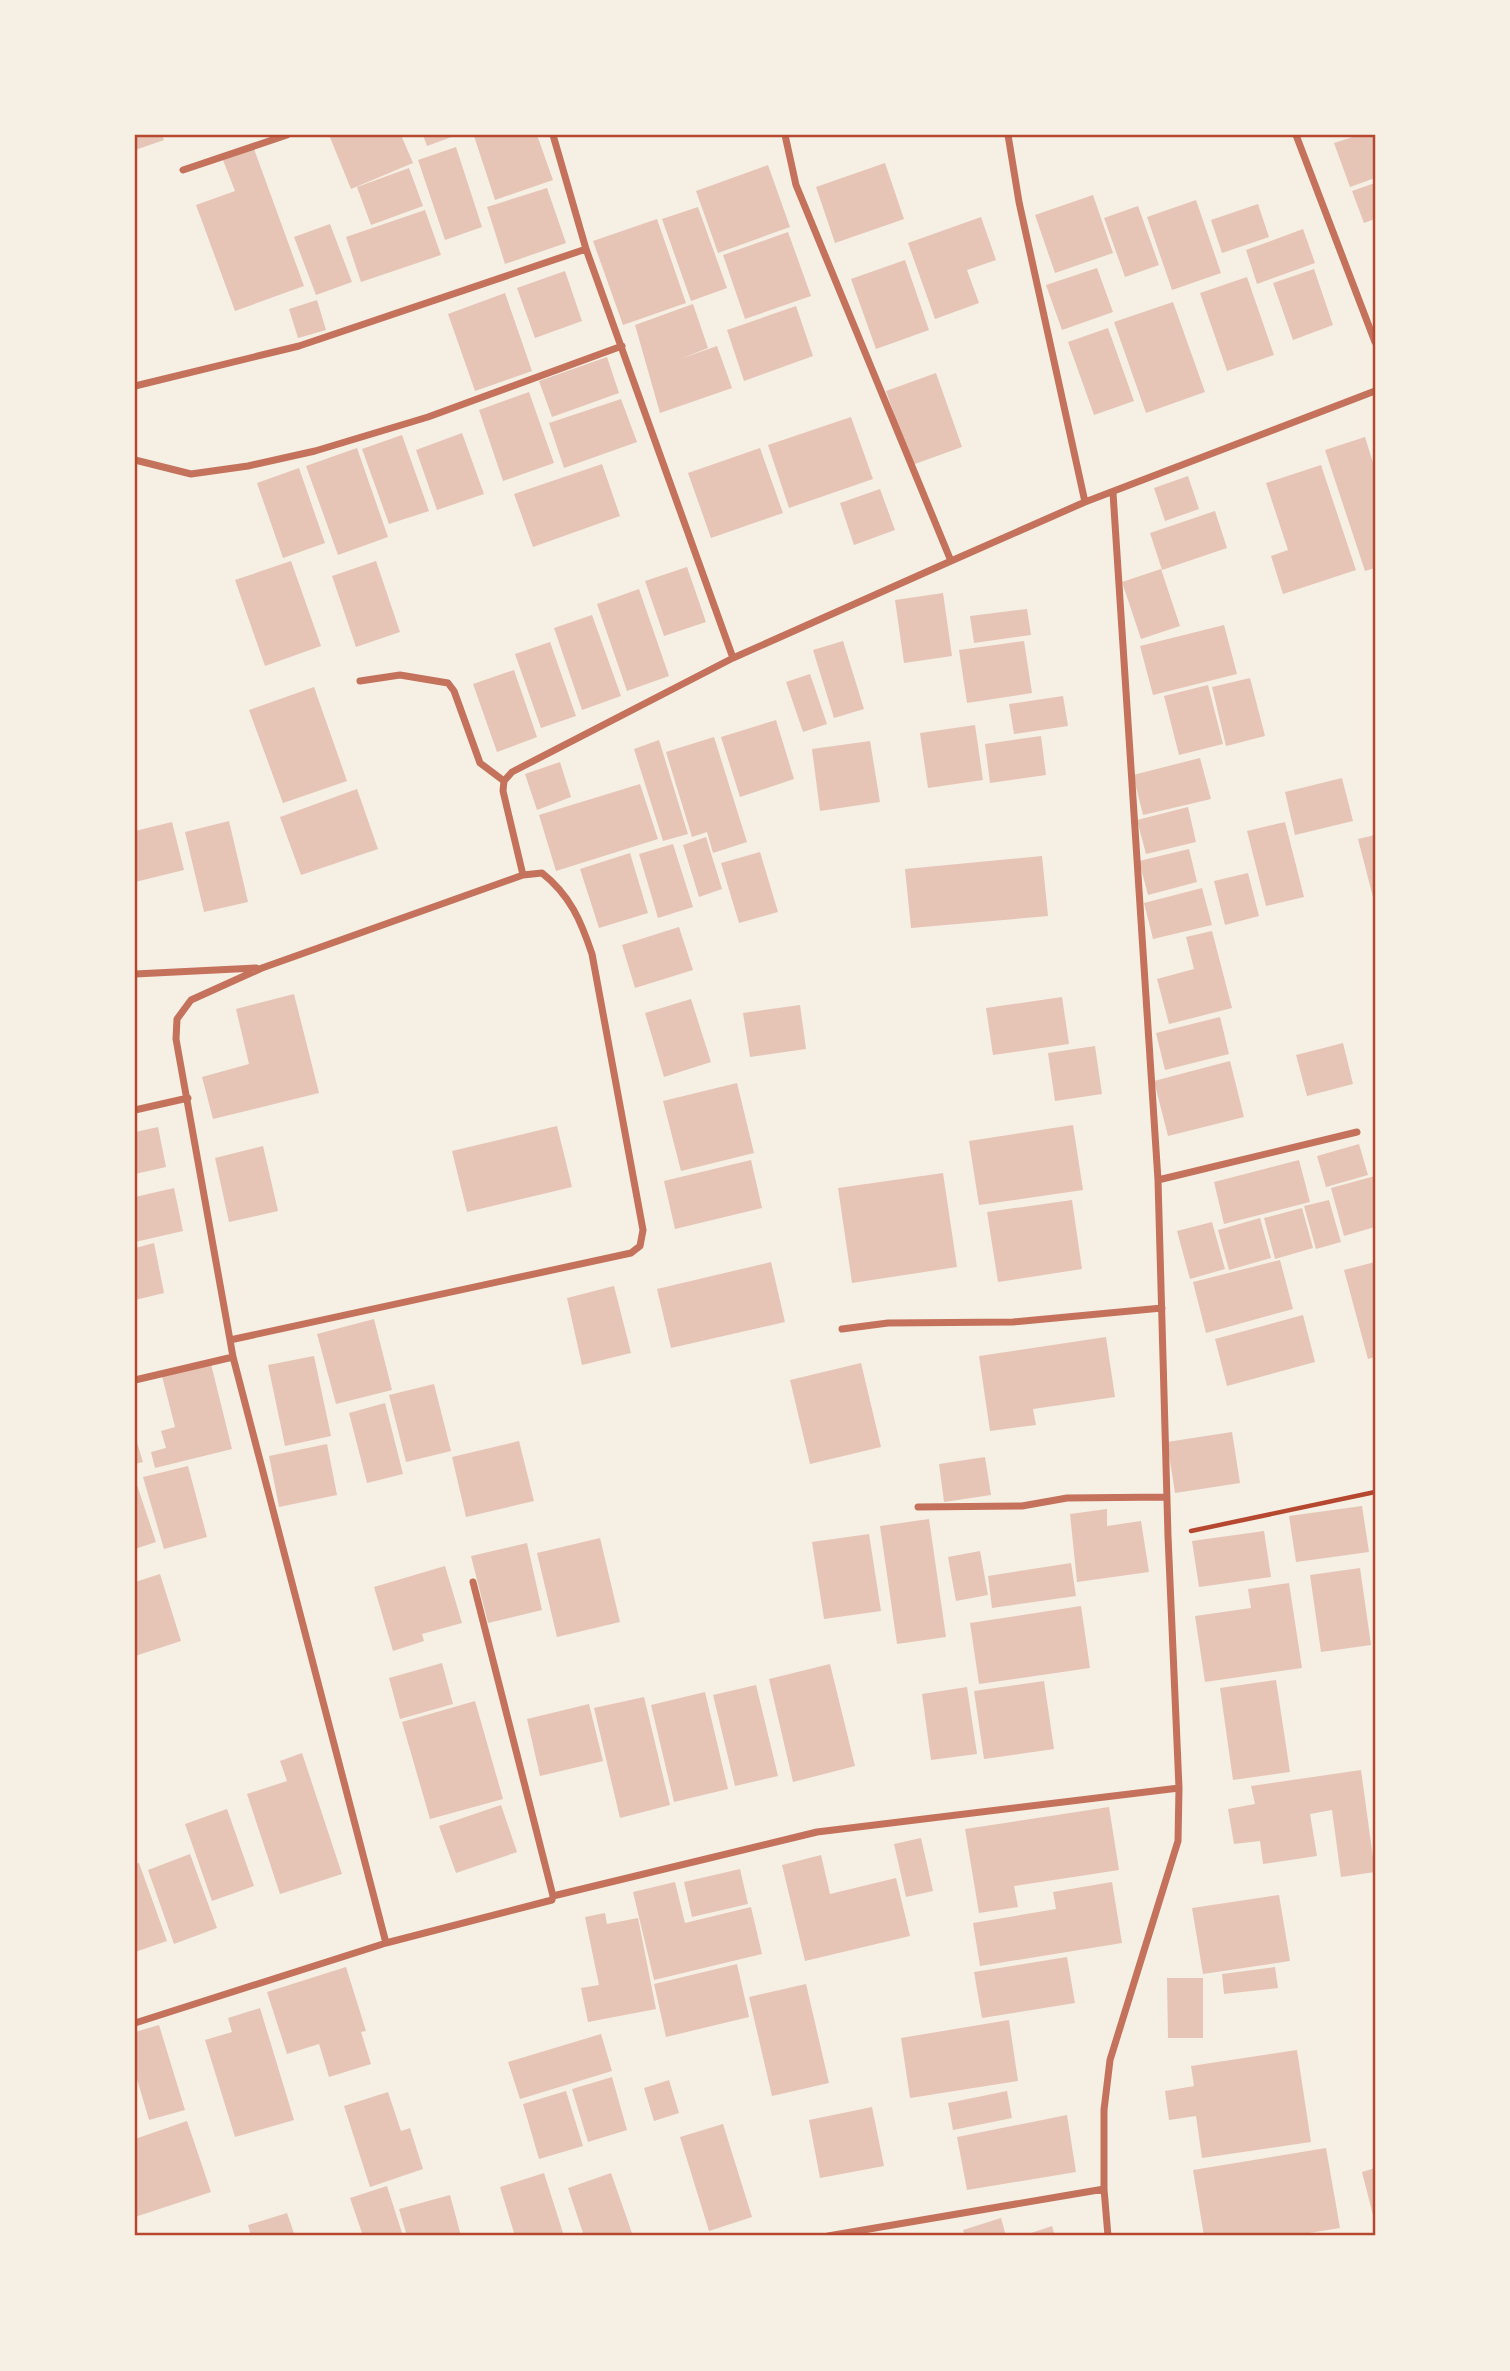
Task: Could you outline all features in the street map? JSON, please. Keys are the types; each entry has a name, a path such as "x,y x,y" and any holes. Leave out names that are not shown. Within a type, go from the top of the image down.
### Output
{"street":[{"path":"183,170 287,135"},
{"path":"553,135 586,249 733,659"},
{"path":"785,135 796,185 951,561"},
{"path":"1008,135 1019,202 1085,502"},
{"path":"1296,135 1375,342"},
{"path":"135,386 299,346 586,249"},
{"path":"135,460 191,474 275,460 428,417 622,346"},
{"path":"523,875 503,791 504,781 512,772 733,659 951,561 1085,502 1375,391"},
{"path":"1108,2236 1104,2189 1104,2110 1110,2060 1178,1841 1179,1788 1168,1536 1158,1180 1113,493"},
{"path":"360,681 400,675 448,683 454,691 480,763 504,781"},
{"path":"230,1340 631,1253 640,1246 643,1230 592,954 579,916 566,896 542,873 523,875 262,968 191,1000 177,1019 176,1039 233,1357 386,1943"},
{"path":"135,974 262,968"},
{"path":"135,1110 188,1098"},
{"path":"1158,1180 1357,1132"},
{"path":"842,1329 888,1323 1013,1322 1162,1308"},
{"path":"135,1380 233,1357"},
{"path":"918,1507 1022,1506 1067,1498 1167,1497"},
{"path":"135,2023 386,1943 552,1900 473,1582"},
{"path":"552,1896 817,1832 1179,1788"},
{"path":"828,2236 1104,2189"}],"path":[{"path":"1168,1536 1375,1492"}],"building":[{"path":"135,135 162,135 164,140 135,150"},
{"path":"329,135 401,135 413,163 351,189"},
{"path":"423,135 457,135 427,146"},
{"path":"537,135 553,180 495,200 474,136"},
{"path":"1359,135 1375,135 1375,178 1350,187 1334,143"},
{"path":"456,147 482,227 445,240 418,160"},
{"path":"254,149 304,286 235,311 196,205 235,191 223,160"},
{"path":"885,163 904,219 835,243 816,187"},
{"path":"768,165 790,227 718,253 696,191"},
{"path":"409,168 423,206 371,225 357,187"},
{"path":"1375,183 1375,219 1364,223 1352,191"},
{"path":"547,188 566,243 505,264 487,207"},
{"path":"1093,195 1113,253 1055,273 1035,215"},
{"path":"1196,200 1221,273 1172,290 1147,217"},
{"path":"1258,204 1269,237 1222,253 1211,220"},
{"path":"1138,206 1159,265 1125,277 1104,218"},
{"path":"698,207 727,288 691,301 662,219"},
{"path":"425,210 441,255 361,282 346,237"},
{"path":"981,217 996,260 967,270 979,303 935,319 908,243"},
{"path":"657,219 686,303 623,325 593,241"},
{"path":"330,224 352,282 316,295 294,237"},
{"path":"1303,229 1315,263 1257,284 1246,250"},
{"path":"788,232 811,296 745,319 723,255"},
{"path":"905,260 929,330 876,349 851,279"},
{"path":"1097,268 1113,312 1062,330 1046,285"},
{"path":"1314,269 1333,325 1293,340 1273,283"},
{"path":"565,271 582,321 535,338 517,288"},
{"path":"1247,277 1274,355 1227,371 1200,293"},
{"path":"505,293 532,371 475,391 448,314"},
{"path":"317,300 326,330 298,338 289,309"},
{"path":"1173,302 1205,392 1146,413 1114,322"},
{"path":"693,304 708,348 680,359 717,346 732,388 660,413 635,325"},
{"path":"796,306 813,356 744,381 727,330"},
{"path":"1108,328 1134,401 1094,415 1068,342"},
{"path":"607,357 619,393 552,417 539,381"},
{"path":"936,373 962,447 912,465 886,391"},
{"path":"529,392 554,463 503,481 479,410"},
{"path":"621,399 637,442 564,468 549,423"},
{"path":"851,417 873,479 789,508 768,445"},
{"path":"462,433 484,494 437,510 416,450"},
{"path":"402,435 429,511 389,524 362,449"},
{"path":"1365,437 1375,469 1375,568 1365,571 1325,450"},
{"path":"357,448 388,537 338,555 306,466"},
{"path":"760,448 783,513 711,538 688,473"},
{"path":"602,464 620,516 533,547 514,494"},
{"path":"1321,465 1356,570 1283,594 1271,556 1288,550 1266,483"},
{"path":"299,468 325,543 283,558 257,483"},
{"path":"1188,476 1199,509 1165,521 1154,488"},
{"path":"880,489 895,530 854,545 840,503"},
{"path":"1215,511 1227,548 1162,570 1150,533"},
{"path":"291,561 321,646 265,666 235,580"},
{"path":"376,561 400,632 356,647 332,576"},
{"path":"687,567 706,622 664,636 645,581"},
{"path":"1161,569 1180,626 1141,639 1122,582"},
{"path":"639,589 669,676 627,691 597,604"},
{"path":"943,593 952,656 904,663 895,600"},
{"path":"1027,609 1031,635 974,643 970,616"},
{"path":"592,615 621,696 582,710 554,628"},
{"path":"1224,625 1237,674 1153,695 1140,646"},
{"path":"843,641 864,709 834,718 813,650"},
{"path":"1024,641 1032,693 967,703 959,650"},
{"path":"550,642 576,716 541,728 515,654"},
{"path":"514,670 537,737 497,752 473,684"},
{"path":"810,674 827,724 803,732 786,682"},
{"path":"1250,678 1265,736 1226,746 1212,687"},
{"path":"1208,685 1223,744 1179,755 1164,696"},
{"path":"314,687 347,781 283,803 249,710"},
{"path":"1063,696 1068,726 1014,734 1009,704"},
{"path":"776,720 794,779 740,797 721,737"},
{"path":"975,725 983,780 928,788 920,733"},
{"path":"1041,736 1046,775 990,783 985,744"},
{"path":"714,737 747,842 713,853 707,832 692,837 666,752"},
{"path":"659,740 688,834 663,841 634,749"},
{"path":"870,741 880,802 820,811 812,749"},
{"path":"1200,758 1211,799 1143,815 1133,775"},
{"path":"560,762 571,797 537,810 525,774"},
{"path":"1342,778 1353,821 1295,835 1285,792"},
{"path":"640,784 658,839 556,871 539,815"},
{"path":"357,789 378,849 301,875 280,817"},
{"path":"1188,807 1196,842 1146,854 1137,820"},
{"path":"229,821 248,902 204,912 185,832"},
{"path":"172,822 184,870 135,882 135,831"},
{"path":"1285,822 1304,897 1266,906 1247,831"},
{"path":"1375,835 1375,901 1374,901 1358,839"},
{"path":"706,837 722,889 699,897 683,845"},
{"path":"673,844 693,907 658,918 639,854"},
{"path":"1189,849 1197,882 1148,895 1139,861"},
{"path":"760,852 778,912 739,923 721,863"},
{"path":"630,853 648,913 599,928 580,869"},
{"path":"1042,856 1048,916 911,928 905,869"},
{"path":"1248,873 1259,916 1225,925 1214,881"},
{"path":"1202,888 1212,925 1153,939 1144,903"},
{"path":"679,927 693,970 635,988 622,945"},
{"path":"1212,931 1232,1008 1169,1024 1157,979 1194,969 1186,937"},
{"path":"294,994 319,1093 213,1119 202,1077 249,1064 236,1009"},
{"path":"1062,997 1069,1044 993,1055 986,1008"},
{"path":"691,999 711,1062 664,1077 645,1013"},
{"path":"800,1005 806,1049 750,1057 743,1013"},
{"path":"1220,1017 1229,1054 1165,1070 1156,1033"},
{"path":"1343,1043 1353,1084 1307,1096 1296,1055"},
{"path":"1095,1046 1102,1094 1055,1101 1048,1053"},
{"path":"1230,1061 1244,1117 1168,1136 1154,1081"},
{"path":"737,1083 754,1153 681,1171 663,1101"},
{"path":"1073,1125 1083,1190 979,1205 969,1141"},
{"path":"557,1126 572,1187 467,1212 452,1151"},
{"path":"158,1127 166,1167 135,1174 135,1132"},
{"path":"1359,1144 1368,1175 1326,1187 1317,1156"},
{"path":"263,1146 278,1211 229,1222 215,1158"},
{"path":"751,1160 762,1208 675,1229 664,1181"},
{"path":"1299,1160 1310,1202 1224,1224 1214,1182"},
{"path":"943,1173 957,1267 852,1283 838,1188"},
{"path":"1375,1176 1375,1227 1344,1236 1331,1188"},
{"path":"174,1188 183,1231 135,1242 135,1197"},
{"path":"1072,1200 1082,1269 998,1282 987,1212"},
{"path":"1329,1200 1341,1242 1316,1249 1304,1206"},
{"path":"1302,1208 1313,1248 1275,1259 1264,1218"},
{"path":"1260,1218 1271,1258 1229,1270 1218,1230"},
{"path":"1212,1222 1225,1269 1190,1279 1177,1231"},
{"path":"154,1243 164,1293 135,1300 135,1248"},
{"path":"1280,1260 1293,1309 1206,1333 1193,1282"},
{"path":"771,1262 785,1322 671,1348 657,1289"},
{"path":"1375,1262 1375,1357 1368,1359 1344,1270"},
{"path":"614,1286 631,1353 582,1365 567,1298"},
{"path":"1303,1315 1315,1362 1227,1386 1215,1339"},
{"path":"374,1319 392,1390 336,1404 317,1334"},
{"path":"1106,1337 1115,1397 1033,1409 1036,1425 990,1431 979,1356"},
{"path":"314,1356 331,1436 285,1446 268,1365"},
{"path":"861,1363 881,1447 810,1464 790,1380"},
{"path":"211,1364 232,1449 155,1468 151,1452 166,1448 161,1431 175,1427 162,1376"},
{"path":"434,1384 451,1451 406,1462 389,1395"},
{"path":"385,1403 403,1474 367,1483 349,1413"},
{"path":"1232,1432 1240,1483 1175,1493 1167,1442"},
{"path":"135,1436 143,1462 135,1464"},
{"path":"519,1441 534,1501 466,1517 452,1457"},
{"path":"327,1444 337,1495 279,1507 269,1456"},
{"path":"985,1457 991,1495 944,1502 939,1464"},
{"path":"188,1466 207,1537 164,1549 143,1477"},
{"path":"135,1479 156,1542 135,1549"},
{"path":"1362,1506 1369,1552 1296,1562 1289,1516"},
{"path":"1107,1509 1107,1526 1141,1521 1149,1572 1077,1582 1070,1514"},
{"path":"929,1519 946,1637 897,1644 880,1526"},
{"path":"1264,1531 1271,1577 1199,1587 1192,1541"},
{"path":"869,1534 881,1611 824,1619 812,1542"},
{"path":"600,1538 620,1622 557,1637 537,1553"},
{"path":"527,1543 542,1610 488,1623 471,1556"},
{"path":"980,1551 988,1595 956,1601 948,1557"},
{"path":"1071,1563 1076,1596 992,1608 988,1576"},
{"path":"445,1566 462,1623 422,1634 424,1641 393,1651 374,1587"},
{"path":"1360,1568 1371,1645 1321,1652 1310,1575"},
{"path":"160,1574 181,1641 135,1656 135,1582"},
{"path":"1289,1583 1302,1668 1205,1682 1195,1616 1251,1608 1248,1589"},
{"path":"1081,1606 1090,1668 979,1684 970,1623"},
{"path":"442,1663 453,1704 400,1719 389,1678"},
{"path":"830,1664 855,1766 793,1782 769,1679"},
{"path":"1276,1680 1290,1772 1233,1780 1220,1688"},
{"path":"1044,1681 1054,1749 984,1759 974,1691"},
{"path":"756,1685 778,1776 735,1786 713,1695"},
{"path":"967,1687 977,1754 931,1760 922,1694"},
{"path":"705,1692 728,1789 674,1802 651,1705"},
{"path":"644,1697 670,1805 620,1818 594,1708"},
{"path":"475,1701 503,1799 430,1819 402,1722"},
{"path":"589,1704 603,1761 540,1776 527,1719"},
{"path":"302,1753 342,1874 280,1894 247,1794 287,1781 280,1761"},
{"path":"1361,1770 1375,1872 1341,1877 1332,1810 1310,1814 1317,1856 1263,1864 1260,1841 1234,1844 1228,1809 1255,1804 1251,1786"},
{"path":"501,1805 517,1852 456,1873 439,1826"},
{"path":"1109,1807 1119,1870 1014,1886 1018,1907 979,1913 965,1829"},
{"path":"227,1809 254,1886 212,1901 185,1824"},
{"path":"921,1838 933,1891 906,1897 894,1844"},
{"path":"190,1854 217,1928 174,1944 148,1870"},
{"path":"821,1855 830,1894 896,1878 910,1936 805,1961 782,1865"},
{"path":"139,1863 167,1941 135,1952 135,1864"},
{"path":"740,1869 748,1904 692,1917 684,1882"},
{"path":"675,1882 685,1923 751,1907 762,1954 654,1980 633,1892"},
{"path":"1112,1882 1122,1943 980,1966 973,1923 1056,1909 1053,1892"},
{"path":"1279,1895 1290,1961 1203,1974 1192,1908"},
{"path":"605,1913 607,1924 638,1918 656,2009 588,2022 581,1988 599,1985 585,1917"},
{"path":"1067,1957 1075,2003 982,2018 974,1972"},
{"path":"737,1964 749,2017 666,2037 654,1984"},
{"path":"346,1967 366,2031 361,2032 371,2064 329,2077 319,2044 287,2054 267,1992"},
{"path":"1275,1967 1278,1988 1224,1994 1222,1974"},
{"path":"1167,1978 1203,1978 1203,2038 1168,2038"},
{"path":"806,1984 829,2083 772,2096 749,1997"},
{"path":"260,2008 294,2120 235,2137 205,2040 232,2032 228,2018"},
{"path":"1009,2020 1018,2081 910,2098 901,2038"},
{"path":"159,2025 185,2110 149,2120 135,2072 135,2032"},
{"path":"601,2034 612,2071 520,2099 508,2062"},
{"path":"1297,2050 1311,2142 1202,2158 1196,2116 1169,2120 1165,2091 1194,2086 1191,2066"},
{"path":"612,2077 627,2130 588,2142 572,2089"},
{"path":"669,2080 679,2113 654,2121 644,2088"},
{"path":"566,2091 583,2146 539,2159 523,2104"},
{"path":"1007,2091 1012,2118 953,2130 948,2103"},
{"path":"388,2092 401,2131 410,2128 423,2169 370,2187 344,2106"},
{"path":"872,2107 884,2166 820,2178 809,2120"},
{"path":"1067,2115 1076,2172 967,2190 957,2137"},
{"path":"187,2121 211,2192 135,2217 135,2139"},
{"path":"723,2124 752,2217 709,2231 680,2137"},
{"path":"1326,2148 1340,2228 1291,2236 1204,2236 1193,2170"},
{"path":"1375,2168 1375,2219 1374,2219 1362,2172"},
{"path":"544,2173 564,2236 515,2236 500,2187"},
{"path":"611,2173 633,2236 584,2236 568,2188"},
{"path":"387,2186 403,2236 363,2236 350,2198"},
{"path":"450,2195 461,2236 407,2236 399,2209"},
{"path":"287,2213 295,2236 251,2236 248,2225"},
{"path":"1001,2218 1006,2236 965,2236 963,2230"},
{"path":"1052,2226 1055,2236 1022,2236"}]}
